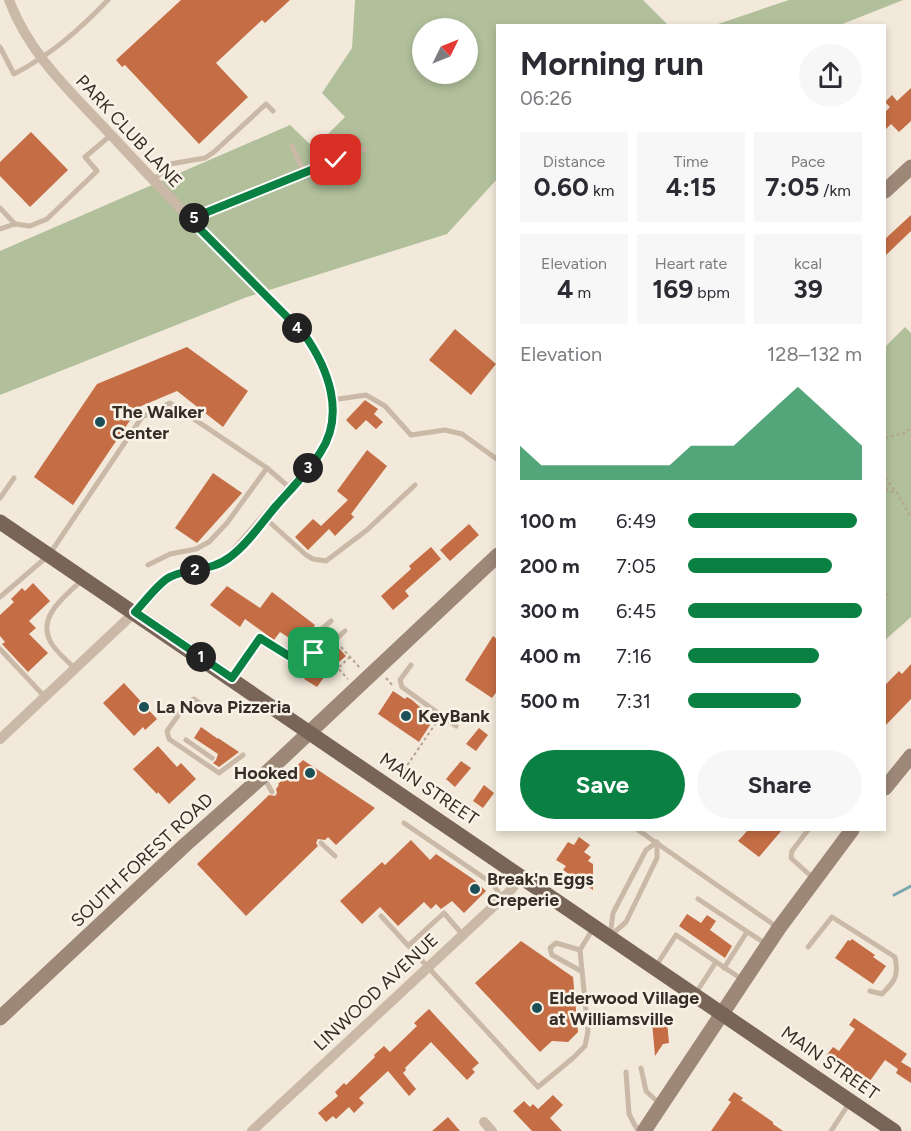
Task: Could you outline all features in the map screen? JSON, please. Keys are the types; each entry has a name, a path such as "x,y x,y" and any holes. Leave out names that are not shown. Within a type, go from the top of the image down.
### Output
{"main road":[{"name":"MAIN STREET","path":"0,522 894,1131"}],"street":[{"name":"PARK CLUB LANE","path":"0,739 169,577 192,570 208,569 230,557 320,454 326,443 333,415 332,400 324,369 304,334 68,91 42,59 25,33 9,0"},
{"path":"886,190 910,170"},
{"name":"SOUTH FOREST ROAD","path":"0,1018 185,845 263,776 496,557"},
{"path":"886,788 911,756"},
{"path":"644,1131 767,945 851,831"},
{"name":"LINWOOD AVENUE","path":"252,1131 502,898 522,876"},
{"path":"484,1122 492,1131"}],"lane":[{"path":"1,50 14,74 42,59 74,34 108,0"},
{"path":"153,181 170,164 205,158 214,152 266,104 273,111"},
{"path":"0,230 15,224 30,226 47,219 97,171 85,157 111,135"},
{"path":"292,146 304,173"},
{"path":"190,219 365,149"},
{"path":"336,160 346,182"},
{"path":"0,208 15,224"},
{"path":"332,400 366,394 385,406 411,435 445,430 462,434 496,459"},
{"path":"0,597 49,555 142,417 170,403 267,468 291,489"},
{"path":"148,565 170,554 196,549 209,542 227,523 267,468"},
{"path":"0,498 14,478"},
{"path":"265,518 306,555 314,560 326,561 367,530 415,485"},
{"path":"75,669 50,640 47,627 50,613 84,578"},
{"path":"232,678 260,638 297,661 315,635 330,621"},
{"path":"306,648 318,655 345,631"},
{"path":"0,648 45,697"},
{"path":"411,664 400,680 402,687 456,726"},
{"path":"204,706 194,699 187,703 167,731 169,739 219,773 243,755"},
{"path":"186,740 212,758"},
{"path":"263,776 272,792"},
{"path":"404,823 493,885 502,898"},
{"path":"640,831 779,928"},
{"path":"807,831 792,851 791,858 815,880"},
{"path":"610,936 613,913 646,850 657,842"},
{"path":"610,936 626,922 657,858 657,842"},
{"path":"321,843 335,856"},
{"path":"698,899 767,945"},
{"path":"409,945 444,914 462,934"},
{"path":"381,916 538,1087 585,1046 588,1031 580,950 594,926"},
{"path":"808,946 832,917 895,957 898,971 892,983 882,994 870,991"},
{"path":"724,968 747,932"},
{"path":"655,967 676,935 744,981"},
{"path":"580,950 556,943 550,948 552,955 581,971"},
{"path":"695,994 716,962"},
{"path":"641,1068 646,1091 661,1105"},
{"path":"626,1072 629,1114 638,1131"},
{"path":"831,1131 851,1101"}],"path":[{"path":"886,438 905,433 911,428"},
{"path":"886,479 898,494 911,518"},
{"path":"886,489 898,494"},
{"path":"341,647 361,669"},
{"path":"349,680 337,667 350,657"},
{"path":"404,770 428,731 439,718"}],"green space":[{"path":"355,0 643,0 667,24 496,24 496,180 447,234 247,297 0,395 0,251 290,125 314,148 345,117 322,93 352,48"},
{"path":"789,0 903,0 843,24 718,24"},
{"path":"905,327 911,333 911,617 886,639 886,346"}],"building":[{"path":"181,0 290,0 265,23 262,20 216,63 248,97 199,144 125,65 122,67 116,60"},
{"path":"911,88 911,121 899,132 891,124 886,129 886,111 890,107 886,101 892,95 897,101"},
{"path":"31,132 68,170 30,207 0,176 0,162"},
{"path":"911,215 911,231 886,255 886,238"},
{"path":"455,329 496,364 471,395 429,360"},
{"name":"The Walker Center","path":"187,347 248,391 223,427 177,391 139,407 73,505 34,477 97,384"},
{"path":"365,400 378,409 374,414 383,422 376,429 366,420 356,430 346,420"},
{"path":"367,450 387,466 351,514 354,517 335,536 329,529 308,550 295,537 313,519 321,526 348,500 337,491"},
{"path":"213,473 242,493 197,543 175,528"},
{"path":"469,524 479,535 450,561 440,550"},
{"path":"431,547 441,559 405,591 409,596 393,610 381,596 411,569 409,566"},
{"path":"33,583 50,601 29,621 36,628 29,634 48,653 28,672 2,644 5,642 0,636 0,615 14,602 11,599 22,588 25,591"},
{"path":"227,586 260,608 272,592 315,625 300,645 280,632 274,640 245,619 240,627 210,605"},
{"path":"493,636 496,638 496,693 492,698 465,680"},
{"path":"336,645 346,656 332,666 317,687 304,679 309,672 303,668 310,658 316,662"},
{"path":"911,664 911,699 886,725 886,684 899,671 902,674"},
{"path":"124,683 157,719 145,730 143,727 134,736 103,703"},
{"name":"KeyBank","path":"393,691 405,699 407,697 412,700 434,719 419,742 378,714"},
{"path":"201,727 239,752 219,767 213,763 218,754 194,738"},
{"path":"479,728 488,735 476,751 466,744"},
{"path":"158,746 177,767 181,763 196,779 169,804 133,769"},
{"path":"303,760 375,808 336,845 328,837 325,840 318,839 316,843 318,846 246,916 197,864 269,795 275,796 278,784"},
{"path":"461,761 471,768 455,787 446,779"},
{"path":"484,785 494,793 483,808 473,801"},
{"path":"747,831 781,831 759,857 738,841"},
{"path":"579,837 590,845 584,852 591,857 588,861 593,864 593,890 563,870 566,866 556,860 568,842 574,845"},
{"path":"411,840 430,860 436,854 473,879 486,891 464,913 452,901 441,909 436,904 431,909 424,902 398,926 380,907 362,924 340,901 382,862 385,865"},
{"path":"687,914 701,923 707,915 716,921 710,930 732,946 725,958 679,926"},
{"path":"852,939 886,966 873,984 835,958 848,940"},
{"name":"Elderwood Village at Williamsville","path":"521,941 573,977 578,1032 568,1042 552,1041 540,1052 475,983"},
{"path":"429,1009 479,1063 472,1069 475,1072 467,1080 431,1042 405,1068 403,1073 416,1089 409,1096 388,1071 359,1098 364,1103 354,1113 349,1107 336,1119 333,1116 326,1122 318,1113 338,1096 335,1092 344,1083 346,1085 384,1046 390,1052 417,1026 414,1023"},
{"path":"651,1011 667,1021 669,1043 663,1044 655,1056"},
{"path":"854,1018 907,1054 901,1062 911,1068 911,1083 896,1073 898,1069 885,1060 867,1085 826,1056 833,1047 839,1051 855,1029 849,1025"},
{"path":"734,1092 743,1098 741,1100 783,1131 711,1131 731,1102 728,1100"},
{"path":"553,1095 563,1105 550,1118 562,1131 532,1131 513,1111 524,1101 530,1107 533,1104 538,1109"},
{"path":"448,1117 460,1131 432,1131"}],"waterway":[{"path":"894,895 911,886"}],"place":[{"name":"The Walker Center","path":"100,422"},
{"name":"La Nova Pizzeria","path":"144,707"},
{"name":"KeyBank","path":"406,716"},
{"name":"Hooked","path":"310,773"},
{"name":"Break'n Eggs Creperie","path":"475,889"},
{"name":"Elderwood Village at Williamsville","path":"537,1008"}],"route":[{"path":"314,653 306,648 297,661 260,638 232,678 135,612 169,577 192,570 208,569 230,557 320,454 326,443 333,415 329,384 324,369 304,334 190,219 336,160"}]}
